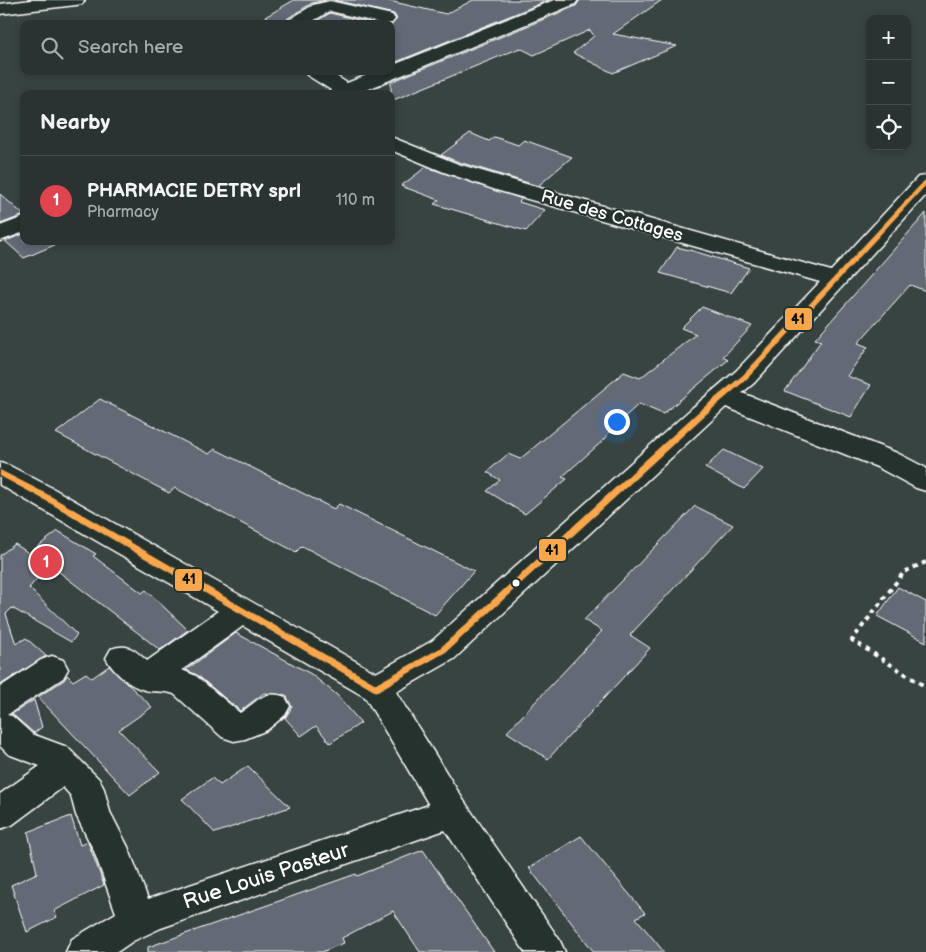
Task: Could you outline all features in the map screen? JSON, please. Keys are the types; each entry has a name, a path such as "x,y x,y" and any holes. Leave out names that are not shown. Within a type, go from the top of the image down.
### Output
{"street":[{"path":"6,5 76,0"},
{"path":"395,71 569,0"},
{"path":"302,20 320,9 330,6 386,19"},
{"path":"319,75 339,90"},
{"path":"347,90 384,75"},
{"name":"Rue des Cottages","path":"395,145 451,168 504,185 835,279"},
{"path":"376,688 443,650 584,520 724,396 771,350 926,182"},
{"path":"0,234 20,226"},
{"path":"724,396 887,460 921,476 926,481"},
{"path":"0,473 44,496 376,688 452,812 546,952"},
{"path":"148,678 242,610"},
{"path":"122,658 148,678 171,679 185,685 234,727 241,727 252,722 274,706"},
{"path":"0,704 52,669"},
{"path":"0,726 20,744 55,757 87,789 93,815 110,847 138,920"},
{"path":"0,814 64,767"},
{"name":"Rue Louis Pasteur","path":"85,952 120,929 152,914 401,831 452,812"}],"path":[{"path":"926,562 904,572 852,640 926,687"}],"building":[{"path":"294,0 326,0 312,3 287,20 260,20"},
{"path":"334,0 385,0 446,14 473,0 549,0 395,62 395,21 397,19 394,14"},
{"path":"580,0 662,0 613,34 677,46 613,73 573,53 594,36 590,30 534,55 520,48 395,99 395,90 391,90 391,82 576,6"},
{"path":"330,13 358,20 319,20"},
{"path":"470,133 489,141 495,137 518,145 524,140 572,157 538,186 441,155"},
{"path":"426,167 522,199 519,202 545,210 526,231 434,204 439,200 401,186"},
{"path":"0,194 20,212 20,216 0,224"},
{"path":"926,213 926,291 910,285 858,343 868,347 847,376 871,385 851,417 785,391 821,341 815,339"},
{"path":"20,235 20,245 55,245 24,258 5,241"},
{"path":"677,247 749,268 731,293 660,273"},
{"path":"702,307 752,326 723,357 728,360 663,414 639,404 610,430 606,438 562,477 567,479 525,514 487,491 500,480 487,472 508,454 520,459 624,372 640,378 696,334 681,328"},
{"path":"100,399 209,454 215,449 334,509 339,504 474,571 435,615 302,546 296,552 175,488 169,493 56,433"},
{"path":"724,450 763,469 744,489 705,468"},
{"path":"695,506 733,525 630,635 650,648 548,759 507,732 602,631 584,620"},
{"path":"58,531 96,554 93,556 142,593 146,590 188,630 160,650 32,551"},
{"path":"15,544 48,566 29,588 77,635 71,642 12,608 6,614 16,644 26,638 46,656 0,685 0,555"},
{"path":"898,587 926,602 926,642 877,616"},
{"path":"236,633 311,674 337,695 361,723 330,743 316,726 301,736 285,718 292,707 286,695 264,693 240,711 197,675 186,670"},
{"path":"109,666 152,707 119,730 160,772 130,795 38,697 64,680 67,675 73,681 86,673 92,678"},
{"path":"34,700 42,727 34,733 12,714"},
{"path":"248,766 290,807 215,833 182,799 212,778 220,785"},
{"path":"71,816 80,845 88,842 104,885 54,911 57,917 27,932 11,885 37,873 28,832"},
{"path":"581,836 645,913 636,918 664,952 594,952 529,868"},
{"path":"423,850 494,952 420,952 393,911 342,938 344,943 322,952 148,952 148,947 356,874 357,876"}],"transit line":[{"name":"41","path":"376,688 443,650 700,415 745,377 926,182"},
{"name":"41","path":"0,473 44,496 376,688"}],"place":[{"name":"PHARMACIE DETRY sprl","path":"46,562"}]}
